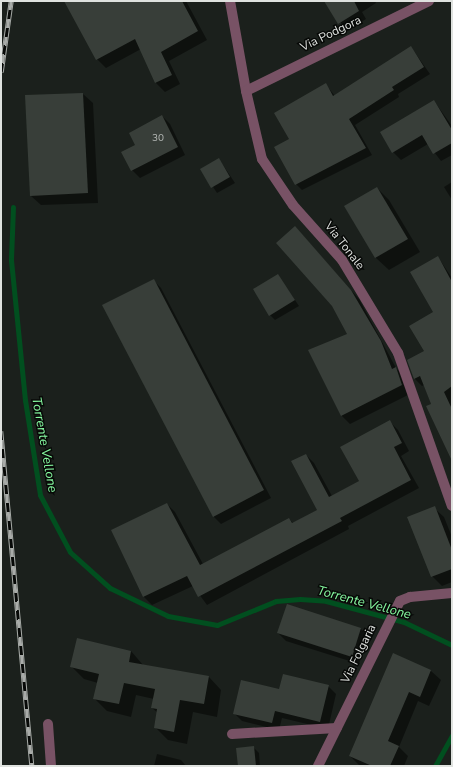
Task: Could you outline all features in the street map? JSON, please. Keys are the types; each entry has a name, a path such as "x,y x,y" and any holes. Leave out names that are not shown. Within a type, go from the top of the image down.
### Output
{"street":[{"name":"Via Tonale","path":"230,1 246,91 262,159 293,205 342,260 398,353 452,506"},
{"name":"Via Podgora","path":"246,91 429,1"},
{"name":"Via Folgaria","path":"318,766 400,601 410,597 452,594"},
{"path":"48,724 51,766"},
{"path":"232,734 337,728"}],"building":[{"path":"64,1 182,1 198,31 161,52 172,75 155,83 135,39 96,60"},
{"path":"324,1 354,1 359,11 338,24"},
{"path":"411,46 424,67 392,87 394,90 349,119 366,148 295,185 274,147 289,139 274,113 326,83 333,96"},
{"path":"83,93 88,193 30,196 25,95"},
{"path":"434,100 452,130 452,143 433,154 422,135 392,153 380,132"},
{"path":"162,115 178,147 131,171 121,152 135,145 129,133"},
{"path":"219,158 230,177 211,188 200,169"},
{"path":"377,187 408,239 375,258 344,206"},
{"path":"295,226 351,290 381,341 392,369 396,367 402,385 341,416 308,350 347,334 332,306 276,243"},
{"path":"438,256 452,282 452,386 444,392 452,409 452,461 426,406 431,404 420,376 414,379 407,360 424,351 409,326 433,312 410,272"},
{"path":"278,274 295,300 269,316 253,289"},
{"path":"154,279 264,490 213,517 102,305"},
{"path":"390,420 402,443 394,447 411,480 340,518 342,521 198,597 187,576 143,597 111,530 167,503 200,565 289,518 292,523 317,510 291,461 306,454 329,497 359,481 340,447"},
{"path":"435,506 452,550 452,569 431,577 407,517"},
{"path":"287,604 361,628 352,657 277,633"},
{"path":"77,638 131,651 129,662 209,676 204,704 180,700 174,732 154,728 157,709 151,708 155,689 124,683 119,704 93,699 99,674 70,667"},
{"path":"393,653 431,670 420,697 409,692 388,741 399,746 390,766 372,766 349,756"},
{"path":"283,674 329,685 320,722 275,711 272,723 233,714 241,680 279,689"},
{"path":"254,746 256,766 238,766 236,748"}],"waterway":[{"name":"Torrente Vellone","path":"13,207 11,260 25,400 40,495 70,552 110,588 168,616 217,625 276,601 300,599 326,601 404,622 452,645"},
{"name":"Torrente Vellone","path":"435,766 452,735"}],"railway":[{"path":"1,72 11,1"},
{"path":"1,431 32,766"}]}
